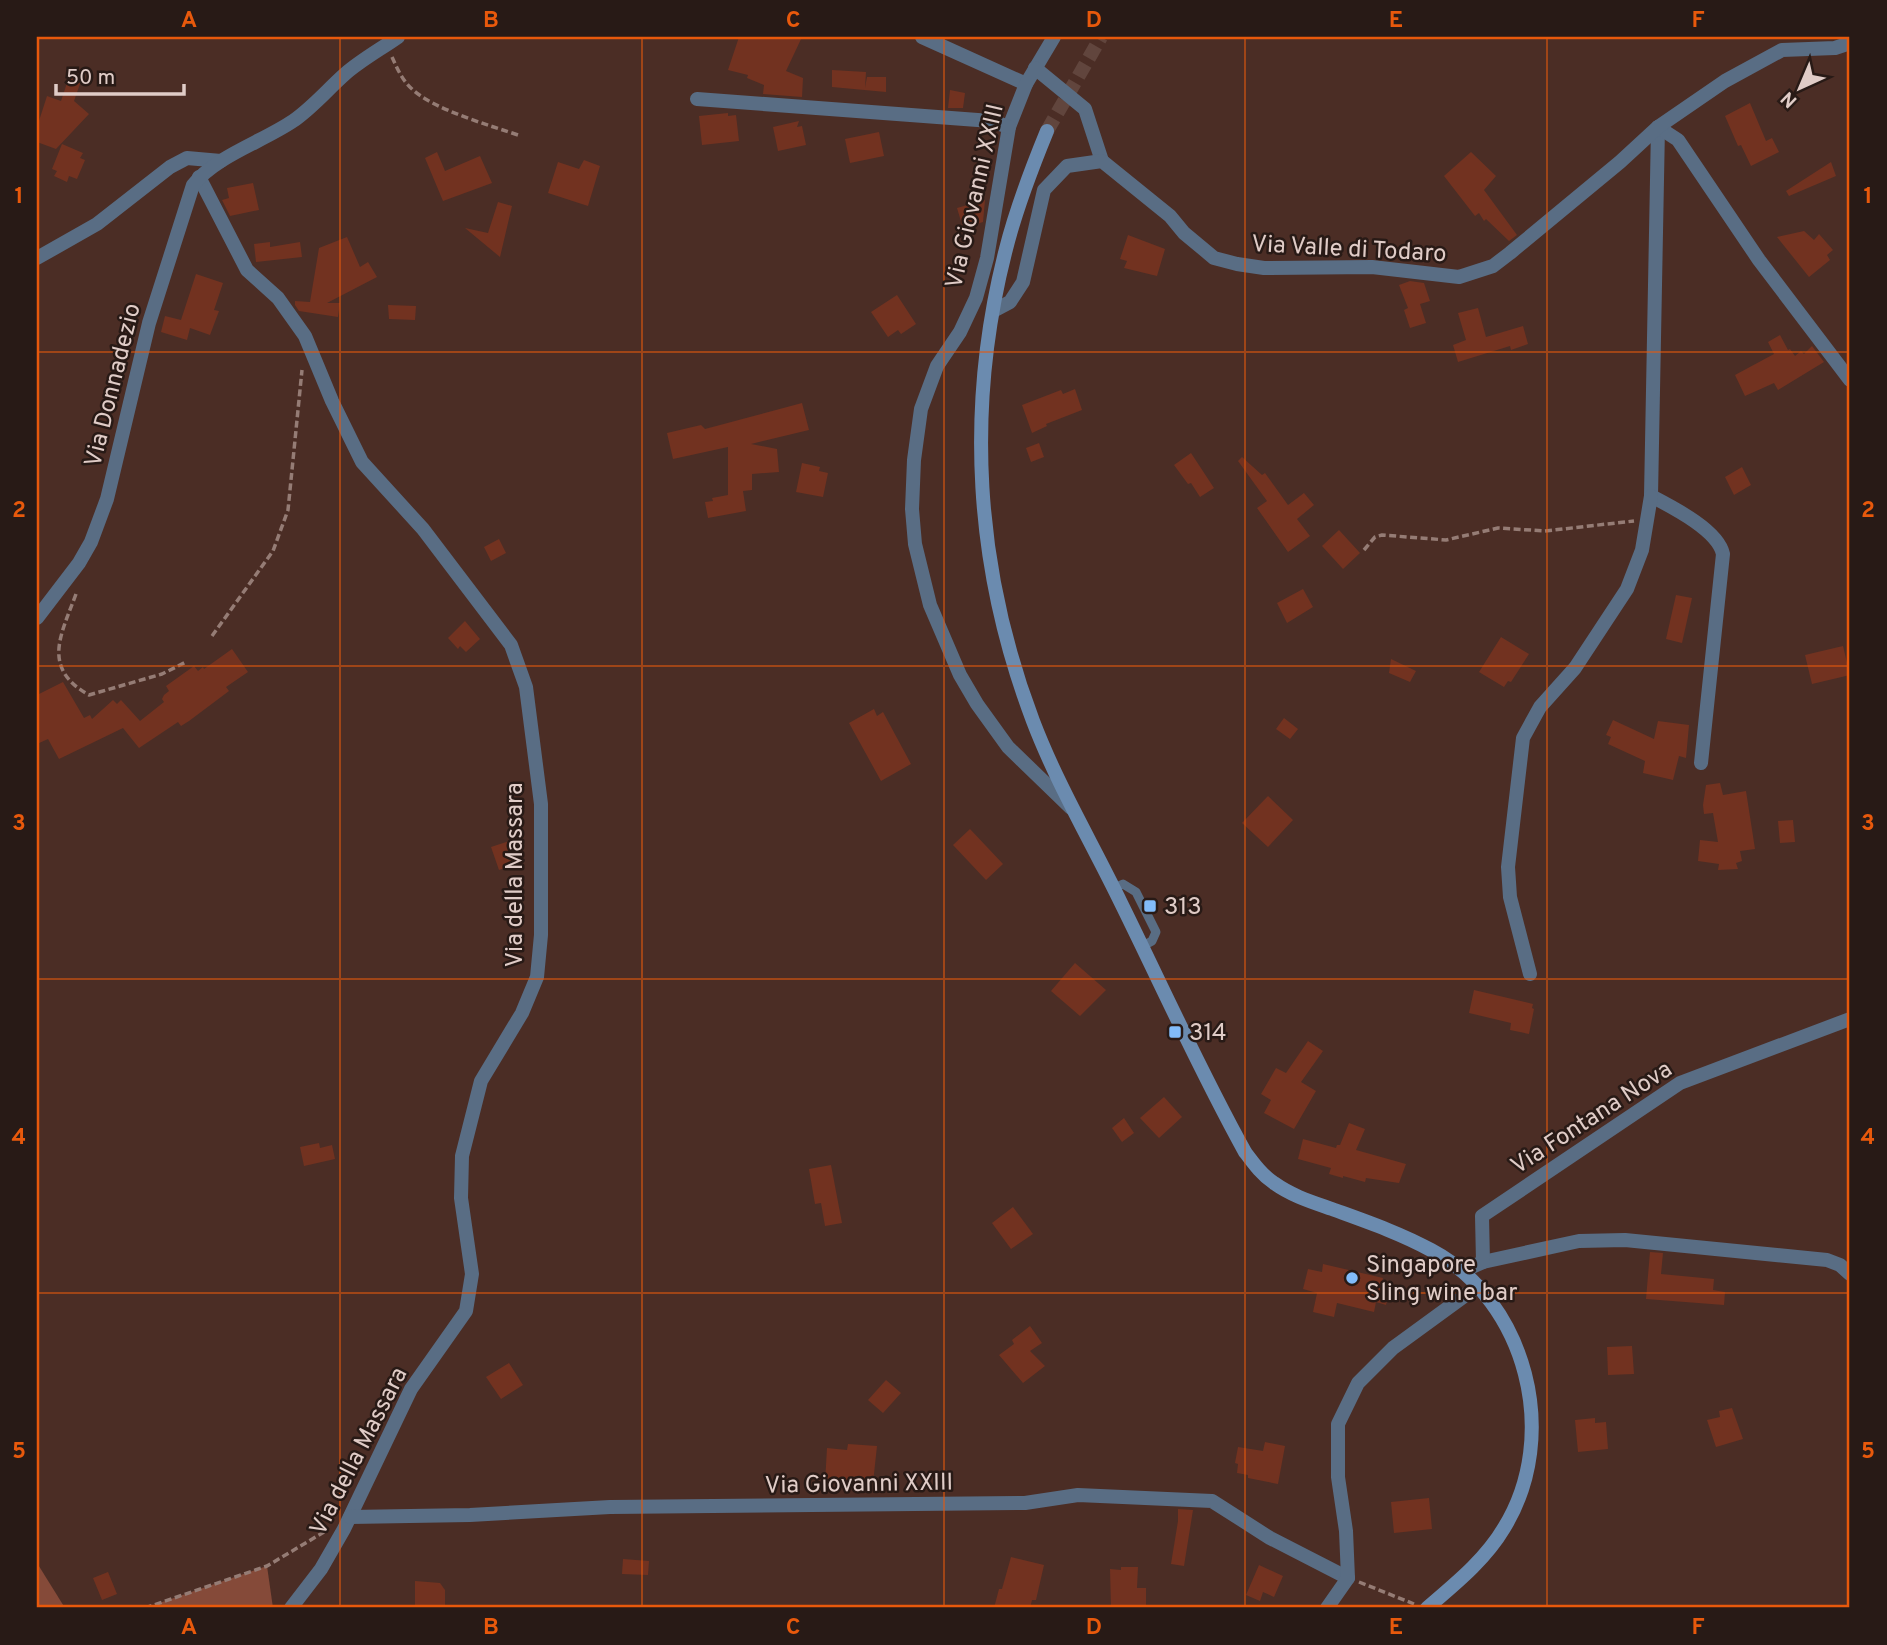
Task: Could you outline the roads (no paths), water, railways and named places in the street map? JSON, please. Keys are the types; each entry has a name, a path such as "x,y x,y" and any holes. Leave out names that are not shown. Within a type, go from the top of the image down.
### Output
{"main road":[{"name":"Via Giovanni XXIII","path":"1047,131 1024,189 1006,249 993,311 982,397 980,463 983,513 1009,648 1034,723 1076,814 1245,1152 1257,1168 1273,1182 1298,1197 1371,1223 1432,1250 1462,1271 1491,1300 1518,1350 1528,1382 1532,1412 1531,1442 1518,1501 1505,1527 1485,1556 1425,1608"}],"street":[{"path":"922,37 1026,84"},
{"name":"Via Giovanni XXIII","path":"1054,37 1026,84 1009,127 987,258 976,298 960,332 937,366 921,409 912,489 915,544 930,605 960,675 976,704 1009,747 1076,814"},
{"name":"Via Donnadezio","path":"37,618 79,563 91,542 107,499 149,323 188,197 199,177 221,161 266,139 296,119 348,72 392,41"},
{"name":"Via Valle di Todaro","path":"1102,161 1160,208 1214,258 1264,268 1372,267 1460,277 1493,266 1610,171 1658,127 1725,81 1782,50 1835,48 1850,43"},
{"path":"993,311 1010,302 1023,282 1044,190 1066,166 1102,161 1084,109 1035,68"},
{"path":"697,99 991,121 1009,127"},
{"path":"1658,127 1678,140 1759,260 1850,380"},
{"path":"1530,974 1510,897 1508,867 1523,738 1540,707 1575,668 1627,589 1642,550 1651,496 1658,127"},
{"path":"37,258 97,224 170,167 187,158 221,161"},
{"name":"Via della Massara","path":"199,177 247,270 278,298 305,336 332,401 362,462 423,528 511,645 526,687 541,816 541,935 537,977 522,1013 481,1081 462,1156 461,1198 472,1275 466,1311 411,1389 350,1517 321,1569 291,1608"},
{"path":"1651,496 1678,510 1715,537 1723,554 1701,763"},
{"name":"Via Fontana Nova","path":"1483,1262 1482,1216 1637,1111 1680,1083 1850,1019"},
{"path":"1462,1271 1483,1262 1579,1241 1625,1240 1827,1260 1840,1265 1850,1274"},
{"path":"1327,1608 1348,1578 1346,1531 1338,1477 1338,1424 1358,1383 1393,1348 1478,1286"},
{"name":"Via Giovanni XXIII","path":"350,1517 470,1515 610,1507 1025,1503 1078,1495 1212,1501 1270,1538 1348,1578"}],"tunnel":[{"path":"1047,131 1101,37"}],"place":[{"name":"313","path":"1150,906"},
{"name":"314","path":"1175,1032"},
{"name":"Singapore Sling wine bar","path":"1352,1278"}]}
